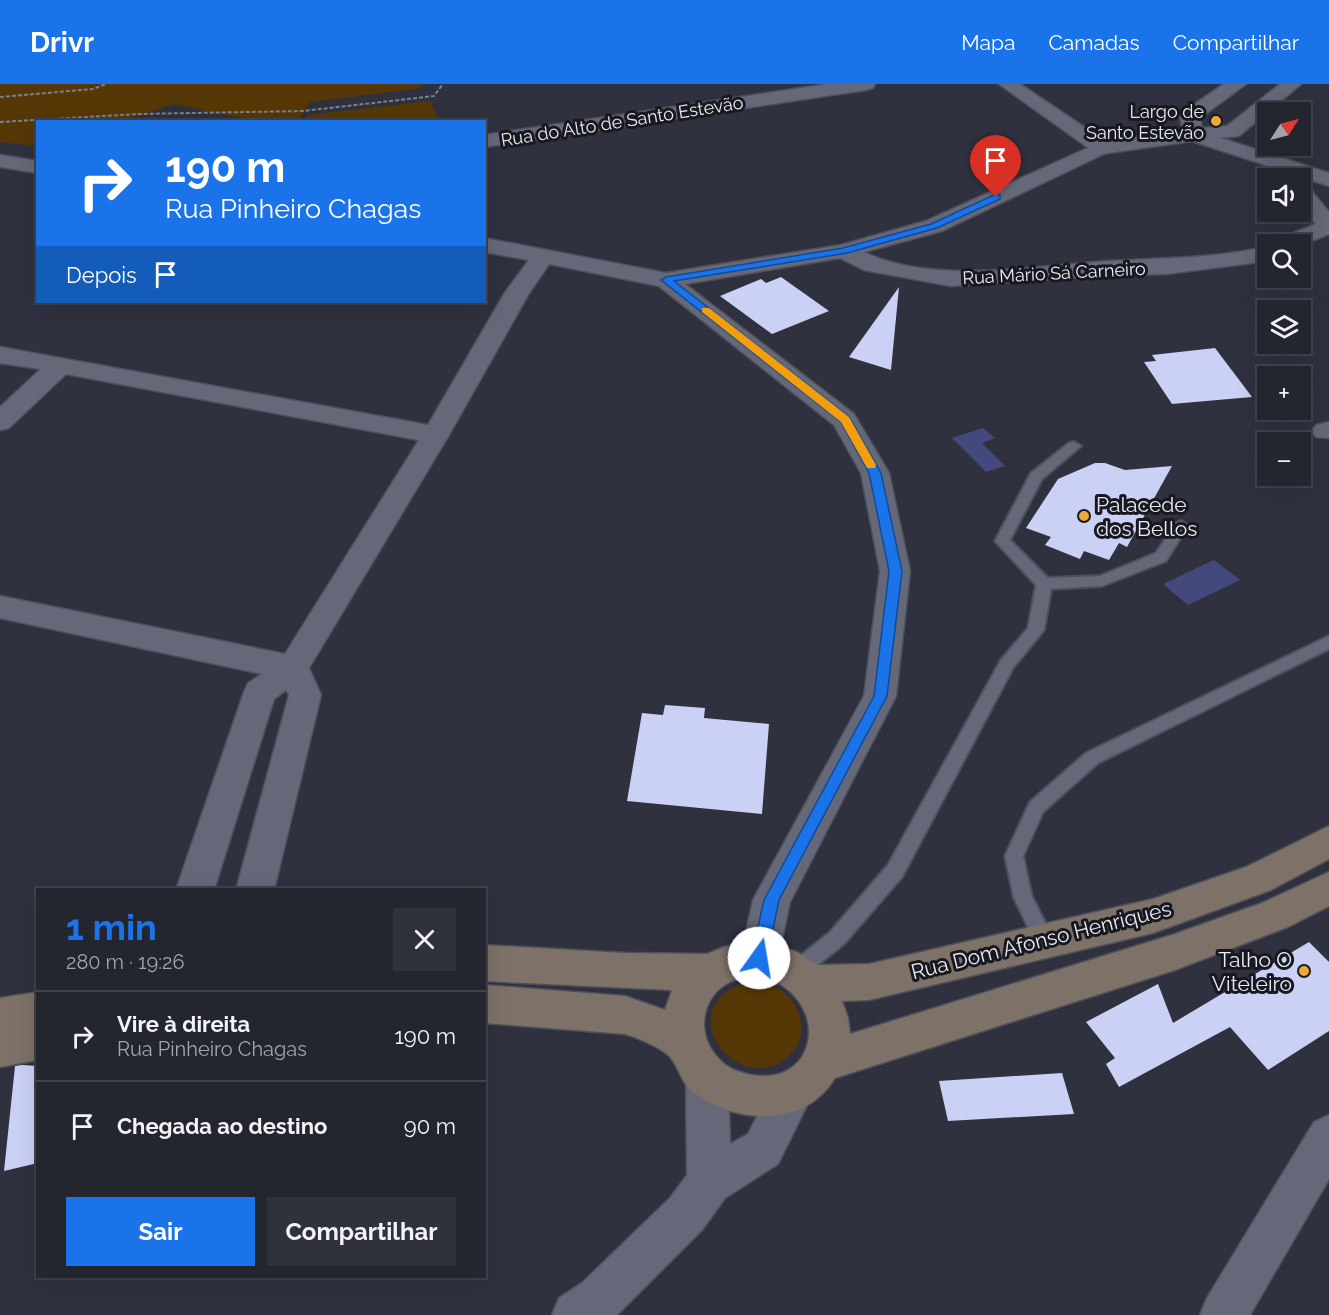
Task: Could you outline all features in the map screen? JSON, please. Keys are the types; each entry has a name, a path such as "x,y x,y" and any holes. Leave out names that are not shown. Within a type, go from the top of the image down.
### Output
{"main road":[{"name":"Rua Dom Afonso Henriques","path":"804,977 869,982 1153,916 1258,879 1329,842"},
{"name":"Rua Dom Afonso Henriques","path":"823,1062 1174,952 1275,915 1329,888"},
{"name":"Rua Dom Afonso Henriques","path":"759,958 778,962 804,977 824,1001 830,1021 830,1042 823,1062 810,1079 793,1091 771,1097 748,1097 726,1091 707,1078 693,1061 684,1043 682,1023 685,1003 695,986 709,972 723,964 740,959 759,958"},
{"name":"Rua Dom Afonso Henriques","path":"486,963 658,973 709,972"},
{"name":"Rua Dom Afonso Henriques","path":"486,1004 625,1015 648,1022 684,1043"},
{"path":"0,1017 36,1011"},
{"path":"0,1047 36,1040"}],"street":[{"name":"Rua do Alto de Santo Estevão","path":"486,141 866,84"},
{"path":"1008,84 1101,148"},
{"path":"1193,135 1190,116 1237,84"},
{"path":"486,245 666,280 843,251 934,226 1101,148 1232,132 1292,84"},
{"path":"1193,135 1278,168"},
{"path":"0,161 36,167"},
{"path":"1311,178 1329,180"},
{"path":"1310,234 1329,226 1311,204"},
{"name":"Rua Mário Sá Carneiro","path":"843,251 872,265 951,279 1111,268 1166,267 1257,256"},
{"path":"196,888 260,692 293,668 436,435 516,294 544,255"},
{"path":"666,280 845,420 875,473 895,571 880,696 772,900 759,958"},
{"path":"0,355 436,435"},
{"path":"0,422 60,365"},
{"path":"0,607 293,668"},
{"path":"256,888 305,695 293,668"},
{"path":"707,1078 709,1182"},
{"path":"576,1315 598,1300 686,1214 709,1182 763,1149 793,1091"},
{"path":"1224,1315 1329,1137"}],"lane":[{"path":"1074,446 1036,476 1002,541 1044,584 1102,581 1161,557 1181,526"},
{"path":"804,977 896,871 1007,664 1036,630 1044,584"},
{"path":"1044,940 1023,898 1014,856 1036,807 1092,758 1329,642"}],"path":[{"path":"0,97 93,89 106,84"},
{"path":"0,122 138,114 303,111 434,96 443,84"}],"shaded area":[{"path":"0,84 426,84 416,89 310,102 299,120 251,120 174,104 127,120 36,120 36,146 0,142"},
{"path":"430,101 439,120 308,120 306,115"},
{"path":"745,982 765,983 777,988 791,999 799,1015 801,1033 799,1042 794,1050 776,1065 756,1068 737,1062 722,1049 712,1033 711,1014 721,996"}],"water":[{"path":"983,428 995,438 982,443 1005,466 986,472 952,438"},
{"path":"1214,560 1240,580 1188,605 1163,584"}],"building":[{"path":"781,277 829,311 772,334 720,296 761,279 766,283"},
{"path":"899,287 891,370 849,357"},
{"path":"1215,348 1252,397 1172,404 1144,362 1156,361 1152,355"},
{"name":"Palacede dos Bellos","path":"1095,463 1105,463 1125,470 1172,466 1127,547 1119,543 1109,560 1084,551 1080,559 1045,545 1051,537 1026,528 1058,479"},
{"path":"665,705 705,708 704,718 769,724 762,814 627,801 642,713 663,715"},
{"path":"1309,942 1329,962 1329,1031 1268,1070 1230,1027 1119,1087 1106,1064 1115,1058 1086,1022 1158,984 1173,1023"},
{"path":"15,1066 36,1066 36,1163 4,1171"},
{"path":"1062,1073 1074,1114 948,1121 939,1081"}],"slow traffic":[{"path":"706,310 845,420 871,465"}],"place":[{"name":"Largo de Santo Estevão","path":"1216,121"},
{"name":"Palacede dos Bellos","path":"1084,516"},
{"name":"Talho O Viteleiro","path":"1304,971"}],"route":[{"path":"759,958 772,900 880,696 895,571 875,473 845,420 666,280 843,251 934,226 996,197"}]}
